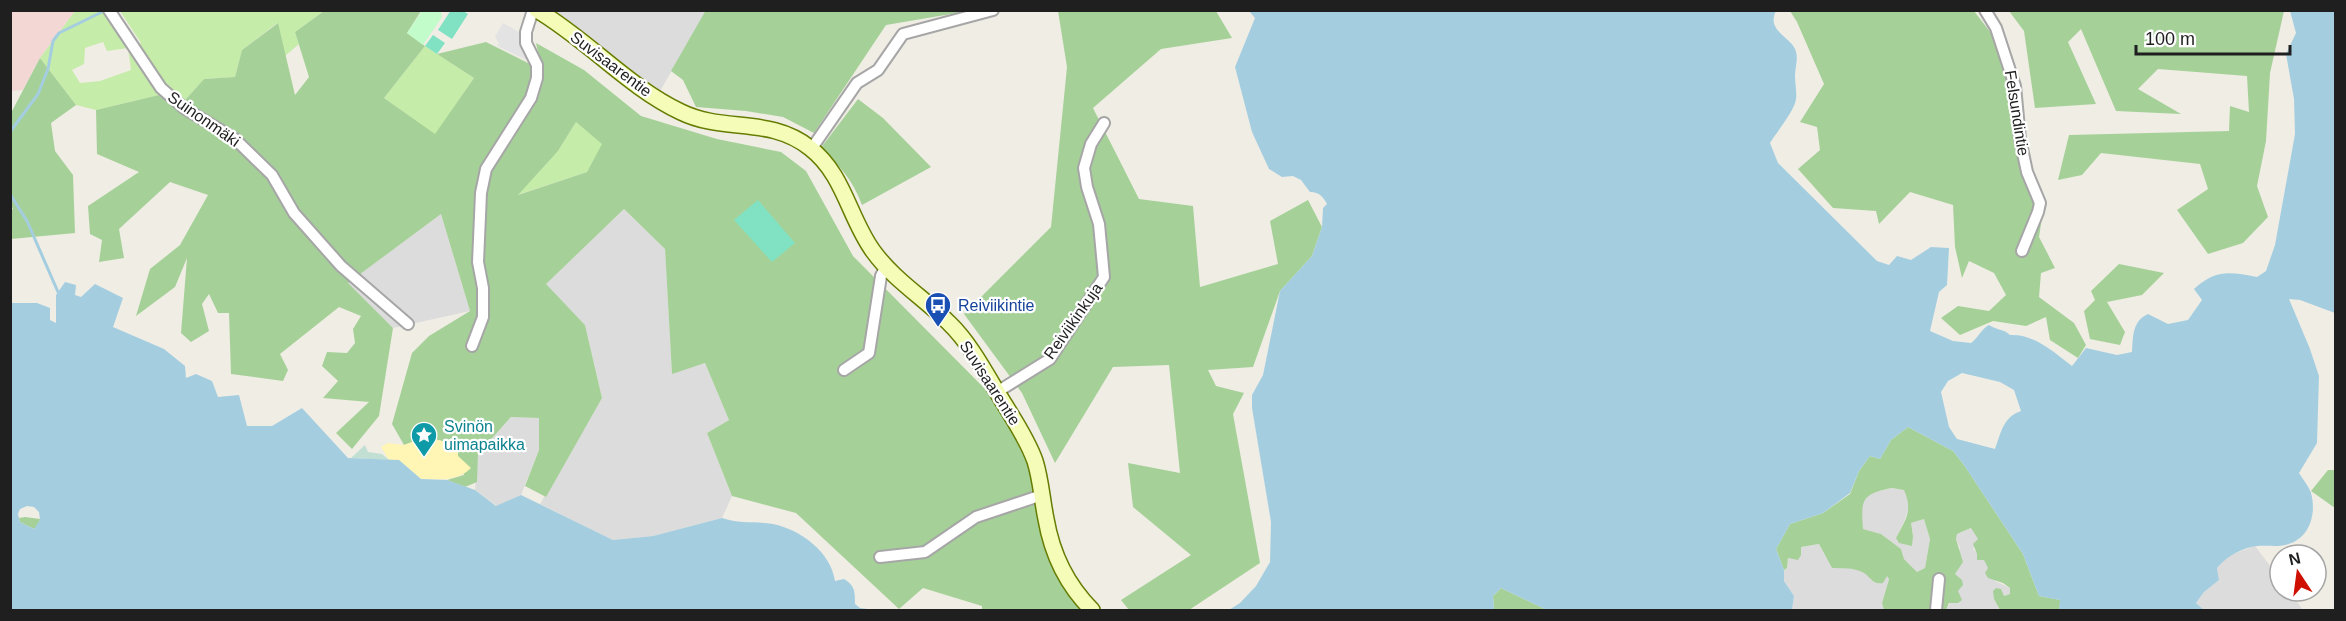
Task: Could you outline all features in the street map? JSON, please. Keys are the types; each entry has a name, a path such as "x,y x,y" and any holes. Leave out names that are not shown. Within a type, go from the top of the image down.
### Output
{"street":[{"name":"Suinonmäki","path":"109,10 161,88 184,108 235,139 272,175 294,213 341,266 408,324"},
{"name":"Suvisaarentie","path":"535,10 573,35 640,87 676,110 717,122 770,128 787,133 812,148 835,175 865,237 886,266 950,323 997,392 1030,448 1057,559 1069,581 1092,610"},
{"path":"472,346 483,317 483,288 478,262 481,193 484,177 486,169 531,98 537,78 537,65 526,43 526,32 535,10"},
{"path":"812,148 856,83 878,70 903,34 993,10"},
{"name":"Felsundintie","path":"1985,10 1996,28 2015,86 2020,139 2027,172 2040,203 2022,251"},
{"name":"Reiviikinkuja","path":"997,392 1050,359 1104,277 1100,224 1087,187 1084,168 1091,144 1104,123"},
{"path":"844,370 869,353 881,276 886,266"},
{"path":"880,557 925,552 976,517 1042,495"},
{"path":"1936,610 1939,579"}],"shaded area":[{"path":"10,11 75,11 40,58 23,90 11,91"},
{"path":"536,11 706,11 656,98"},
{"path":"503,23 533,40 537,65 497,46 499,43 495,37"},
{"path":"624,209 665,249 672,373 705,363 729,420 707,433 732,496 722,518 653,536 613,540 540,504 602,398 585,325 545,284"},
{"path":"441,214 470,311 393,328 347,283"},
{"path":"511,417 540,418 539,450 521,495 497,506 475,490 478,454"},
{"path":"1892,488 1904,490 1910,503 1896,538 1913,536 1911,523 1924,519 1930,539 1925,568 1917,572 1904,559 1901,549 1881,534 1863,529 1862,502 1871,493"},
{"path":"1972,528 1979,539 1973,549 1987,562 1995,581 2010,588 2010,594 1994,599 2000,610 1946,610 1958,591 1955,574 1960,548 1956,539 1957,534"},
{"path":"1819,544 1832,568 1854,568 1866,573 1871,580 1887,575 1889,578 1882,603 1884,610 1792,610 1794,596 1784,581 1784,570 1787,568 1788,558 1801,547"},
{"path":"2255,546 2268,563 2268,603 2298,603 2303,610 2204,610 2196,603 2204,592 2219,580 2217,568 2233,554"}],"green space":[{"path":"451,10 468,14 452,39 438,30"},
{"path":"706,10 969,11 886,25 814,133 783,117 696,107 683,80 671,71"},
{"path":"75,11 102,11 128,48 141,43 120,11 324,11 295,32 299,44 285,56 277,23 242,50 235,77 204,79 178,108 159,95 96,110 76,105 40,58","holes":["103,42 107,51 128,48 131,70 100,81 80,83 72,70 84,64 85,48"]},
{"path":"324,11 421,11 407,33 425,46 384,98 435,134 474,78 437,54 486,42 542,70 536,43 584,70 641,116 717,139 781,152 806,171 853,256 997,401 1032,461 1040,493 1085,610 982,610 982,606 923,588 899,609 796,513 732,496 707,433 729,420 705,363 672,374 665,249 624,209 546,284 585,325 602,398 546,497 525,486 539,450 539,418 511,417 478,454 477,482 465,487 447,480 464,475 458,456 450,443 426,437 404,445 392,424 412,353 429,336 470,311 441,214 348,283 393,328 379,416 352,449 336,433 369,402 323,398 338,381 322,366 327,352 347,353 355,343 353,329 361,316 339,307 280,354 288,370 283,381 231,374 229,313 218,313 209,294 202,304 209,331 191,342 181,333 187,258 175,287 136,316 150,269 180,245 208,195 170,182 119,229 124,258 99,262 102,240 90,234 88,206 139,172 97,154 96,110 159,95 178,108 204,79 235,77 242,50 278,23 295,95 309,77 295,32","holes":["576,122 602,144 587,172 518,195 558,151"]},
{"path":"422,11 441,11 442,17 423,45 407,33"},
{"path":"1058,11 1216,11 1232,38 1161,49 1093,108 1139,199 1193,206 1200,287 1278,264 1270,221 1308,200 1322,227 1312,256 1280,291 1253,367 1208,370 1216,386 1244,393 1233,414 1260,563 1189,610 1129,610 1121,600 1191,555 1133,507 1128,463 1180,473 1169,365 1113,367 1055,463 1022,393 964,314 1051,227 1067,67"},
{"path":"1790,11 1974,11 2001,46 2026,160 2042,217 2039,237 2055,268 2041,273 2039,297 2074,323 2086,345 2078,358 2050,340 2046,317 2026,326 1993,321 1960,335 1941,318 1958,306 1989,311 2006,295 1994,273 1969,261 1962,278 1955,247 1953,205 1910,192 1879,224 1876,211 1833,208 1798,169 1820,150 1817,127 1800,122 1824,84"},
{"path":"2009,11 2284,11 2270,73 2266,141 2257,186 2268,217 2243,243 2208,254 2177,210 2208,189 2200,164 2101,153 2082,175 2058,180 2069,135 2229,131 2230,106 2249,112 2247,76 2158,69 2138,89 2181,114 2116,111 2081,29 2068,42 2096,104 2035,108 2024,31"},
{"path":"433,35 445,43 437,54 425,46"},
{"path":"425,46 474,78 435,135 384,98"},
{"path":"40,58 76,105 51,123 55,151 73,175 75,233 11,239 11,210 13,209 10,204 11,113"},
{"path":"858,99 883,118 931,167 862,205 845,174 820,149"},
{"path":"576,122 603,144 587,172 517,195 558,151"},
{"path":"758,200 795,243 772,262 734,220"},
{"path":"2119,264 2164,273 2142,295 2107,302 2125,332 2120,345 2090,339 2084,311 2095,300 2091,291"},
{"path":"1908,427 1953,451 2023,554 2039,596 2061,600 2059,610 2000,610 1994,599 1993,591 1996,588 2001,589 2004,596 2010,594 2010,588 1988,578 1985,573 1988,568 1984,560 1977,560 1973,544 1978,539 1971,528 1957,534 1956,539 1963,562 1955,574 1962,580 1963,585 1958,591 1962,600 1958,603 1949,603 1946,610 1884,610 1882,603 1889,579 1887,576 1883,583 1879,583 1858,570 1832,568 1819,544 1801,547 1798,560 1788,558 1787,568 1784,570 1776,549 1790,524 1823,513 1850,494 1859,471 1870,456 1880,459 1891,440","holes":["1892,488 1904,490 1908,509 1896,538 1899,543 1912,546 1911,523 1924,519 1930,539 1925,568 1917,572 1904,559 1901,549 1881,534 1863,529 1863,505 1869,496"]},
{"path":"365,445 368,452 382,454 389,460 351,458"},
{"path":"2328,470 2335,470 2335,508 2311,491"},
{"path":"19,518 40,519 39,525 34,529 20,522"},
{"path":"1501,588 1547,610 1494,610 1493,596"}],"sand":[{"name":"Svinön uimapaikka","path":"426,437 450,443 458,448 458,456 471,468 454,478 421,479 399,460 389,460 381,447 388,443 404,445"}],"water":[{"path":"1249,11 1776,11 1774,23 1776,28 1795,49 1797,59 1795,104 1770,143 1778,163 1877,261 1889,265 1897,256 1911,260 1931,247 1949,248 1947,285 1939,292 1930,331 1953,341 1971,343 1989,325 2010,335 2028,337 2051,350 2072,366 2086,348 2117,355 2132,352 2136,325 2148,314 2168,324 2188,320 2202,300 2194,289 2209,278 2231,273 2257,277 2266,271 2275,245 2295,134 2294,99 2286,54 2296,33 2290,11 2335,11 2335,313 2300,300 2289,299 2319,376 2317,443 2299,473 2311,493 2312,518 2305,532 2293,542 2268,543 2268,546 2251,547 2225,560 2217,568 2219,580 2204,592 2196,603 2204,610 2059,610 2060,600 2039,596 2023,554 1953,451 1908,427 1891,440 1880,459 1870,456 1859,471 1850,493 1823,513 1790,524 1776,549 1784,570 1784,581 1794,596 1792,610 1547,610 1501,588 1493,596 1494,610 1229,610 1240,603 1256,586 1270,562 1271,522 1252,408 1252,395 1263,375 1280,291 1312,256 1322,227 1323,208 1327,204 1321,195 1310,192 1301,180 1293,176 1282,177 1269,169 1252,132 1235,67 1255,18","holes":["1962,373 2000,382 2014,390 2021,411 2006,421 1995,449 1957,439 1949,427 1941,392 1948,381"]},
{"path":"65,282 76,285 75,295 81,297 95,284 123,298 113,327 164,349 185,366 186,378 196,374 212,381 218,397 239,395 247,426 272,426 302,408 348,458 399,460 421,479 447,480 475,490 496,506 521,495 613,540 653,536 722,518 784,527 804,537 821,552 828,561 835,581 844,579 852,587 855,604 860,608 875,610 11,610 11,303 37,303 50,308 50,320 56,323 56,295","holes":["27,506 34,507 39,512 40,520 34,529 20,522 18,514 20,509"]}],"waterway":[{"path":"10,132 38,94 48,69 53,41 59,33 104,11"},
{"path":"10,194 27,221 58,292"}],"place":[{"name":"Reiviikintie","path":"938,328"},
{"name":"Svinön uimapaikka","path":"424,458"}]}
